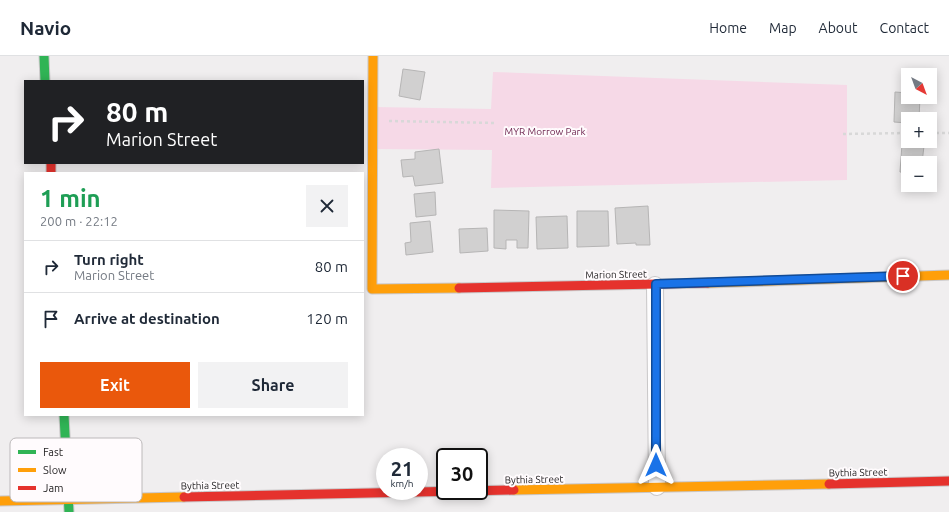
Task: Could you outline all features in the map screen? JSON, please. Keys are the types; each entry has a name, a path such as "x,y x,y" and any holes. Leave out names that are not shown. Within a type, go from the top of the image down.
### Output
{"street":[{"path":"44,56 45,80"},
{"path":"373,56 373,120"},
{"name":"Marion Street","path":"373,120 372,289 656,284 949,275"},
{"path":"656,284 657,488"},
{"path":"64,416 65,438"},
{"name":"Bythia Street","path":"142,498 949,482"},
{"name":"Bythia Street","path":"0,501 10,501"},
{"path":"68,502 69,512"}],"path":[{"path":"373,120 497,123"},
{"path":"843,134 901,133"},
{"path":"937,133 949,133"}],"green space":[{"name":"MYR Morrow Park","path":"493,72 847,85 847,180 491,188 492,150 374,149 374,107 491,109"}],"building":[{"path":"403,69 425,72 420,100 399,96"},
{"path":"895,92 901,92 901,104 920,104 919,112 901,112 901,122 894,122"},
{"path":"902,148 924,148 923,156 901,156"},
{"path":"439,149 443,183 415,186 413,176 403,177 401,160 415,159 415,152"},
{"path":"435,192 436,215 416,217 414,194"},
{"path":"648,206 650,245 636,245 636,243 617,244 615,208"},
{"path":"494,210 529,211 528,248 517,248 517,240 506,240 506,249 494,248"},
{"path":"577,211 608,211 609,246 577,247"},
{"path":"567,216 568,248 537,249 536,217"},
{"path":"430,221 433,252 406,255 405,243 411,242 410,223"},
{"path":"487,228 488,251 460,253 459,229"}],"traffic: fast":[{"path":"44,56 45,80"},
{"path":"64,416 65,438"},
{"path":"68,502 69,512"}],"traffic: slow":[{"path":"373,56 372,289 459,288"},
{"path":"708,283 949,275"},
{"path":"514,490 829,484"},
{"path":"142,498 184,497"},
{"path":"0,501 10,501"}],"traffic: jam":[{"path":"51,164 51,172"},
{"path":"459,288 708,283"},
{"path":"829,484 949,481"},
{"path":"184,497 514,490"}],"route":[{"path":"656,465 656,284 903,276"}]}
